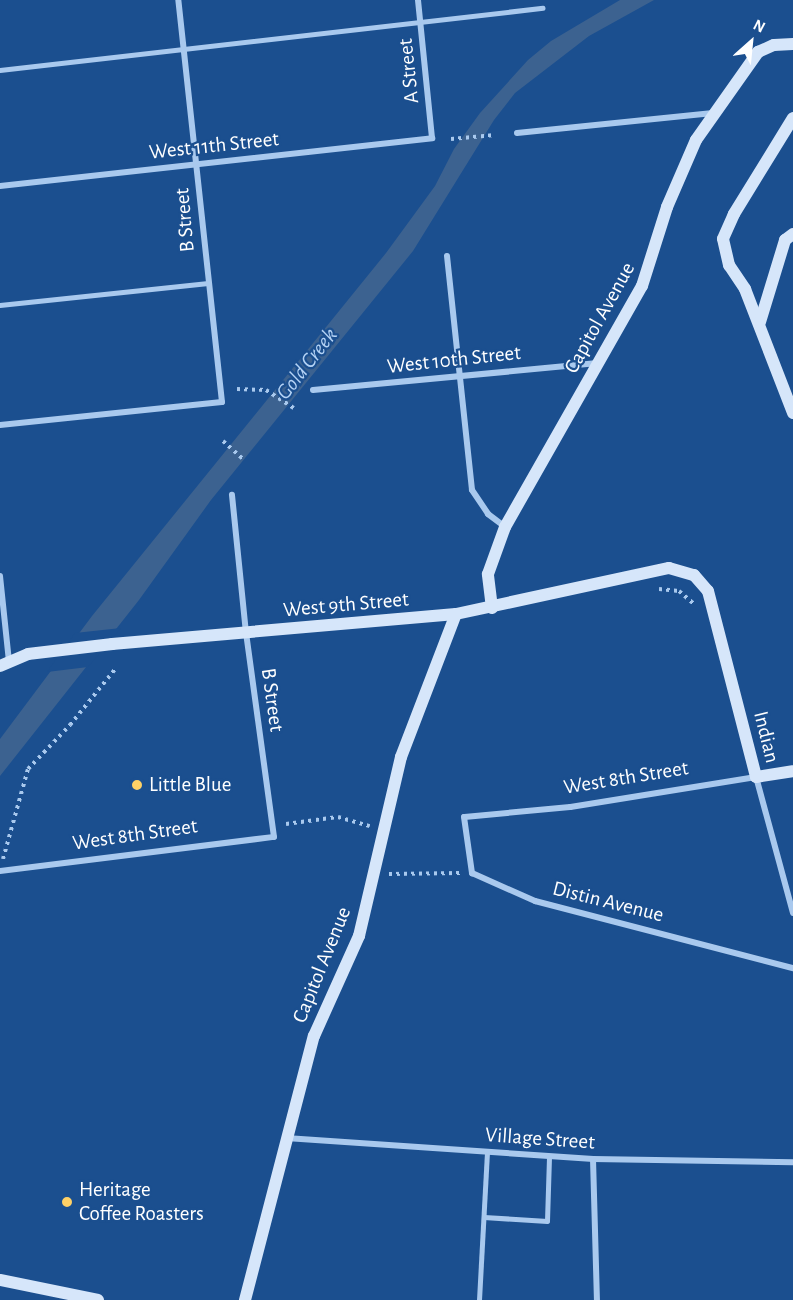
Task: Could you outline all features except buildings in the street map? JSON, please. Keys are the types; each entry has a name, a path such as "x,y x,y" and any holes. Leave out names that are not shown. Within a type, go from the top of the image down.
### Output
{"street":[{"name":"B Street","path":"0,425 222,402 178,0"},
{"name":"A Street","path":"418,0 432,138"},
{"name":"Capitol Avenue","path":"492,608 488,574 505,527 642,286 682,170 713,113 758,52 774,45 793,44"},
{"path":"517,133 713,113"},
{"path":"793,118 734,214 723,239 729,265 745,288 793,414"},
{"name":"West 11th Street","path":"0,186 432,138"},
{"path":"759,322 785,240 793,234"},
{"path":"447,256 472,490 488,514 505,527"},
{"name":"West 10th Street","path":"313,390 598,363"},
{"name":"B Street","path":"232,495 246,633 274,837"},
{"name":"West 9th Street","path":"4,664 28,654 456,615 669,568 693,575"},
{"name":"Indian","path":"693,575 708,591 793,913"},
{"path":"0,576 4,664"},
{"name":"Capitol Avenue","path":"245,1300 285,1138 314,1036 359,936 376,874 401,757 456,615"},
{"name":"West 8th Street","path":"472,873 464,817 570,807 793,771"},
{"name":"West 8th Street","path":"0,871 274,837"},
{"name":"Distin Avenue","path":"472,873 536,901 793,968"},
{"name":"Village Street","path":"285,1138 549,1157 793,1162"},
{"path":"593,1159 597,1300"},
{"path":"0,1280 98,1300"}],"lane":[{"path":"0,70 183,51 542,8"},
{"path":"0,305 208,283"},
{"path":"480,1300 487,1152"},
{"path":"484,1217 547,1221 549,1157"}],"path":[{"path":"451,139 495,135"},
{"path":"237,389 266,390 294,408"},
{"path":"223,441 244,460"},
{"path":"648,589 679,591 699,609 704,622 717,622"},
{"path":"0,871 12,816 28,769 70,725 116,668"},
{"path":"285,824 338,817 386,830"},
{"path":"376,874 472,873"}],"water":[{"name":"Gold Creek","path":"620,0 654,0 589,36 515,93 494,120 413,251 211,500 139,600 0,776 0,739 92,616 386,253 435,186 454,149 480,113 528,60 551,41"}],"pier":[{"path":"121,628 88,667 47,672 75,633"}],"place":[{"name":"Little Blue","path":"137,785"},
{"name":"Heritage Coffee Roasters","path":"67,1202"}]}
